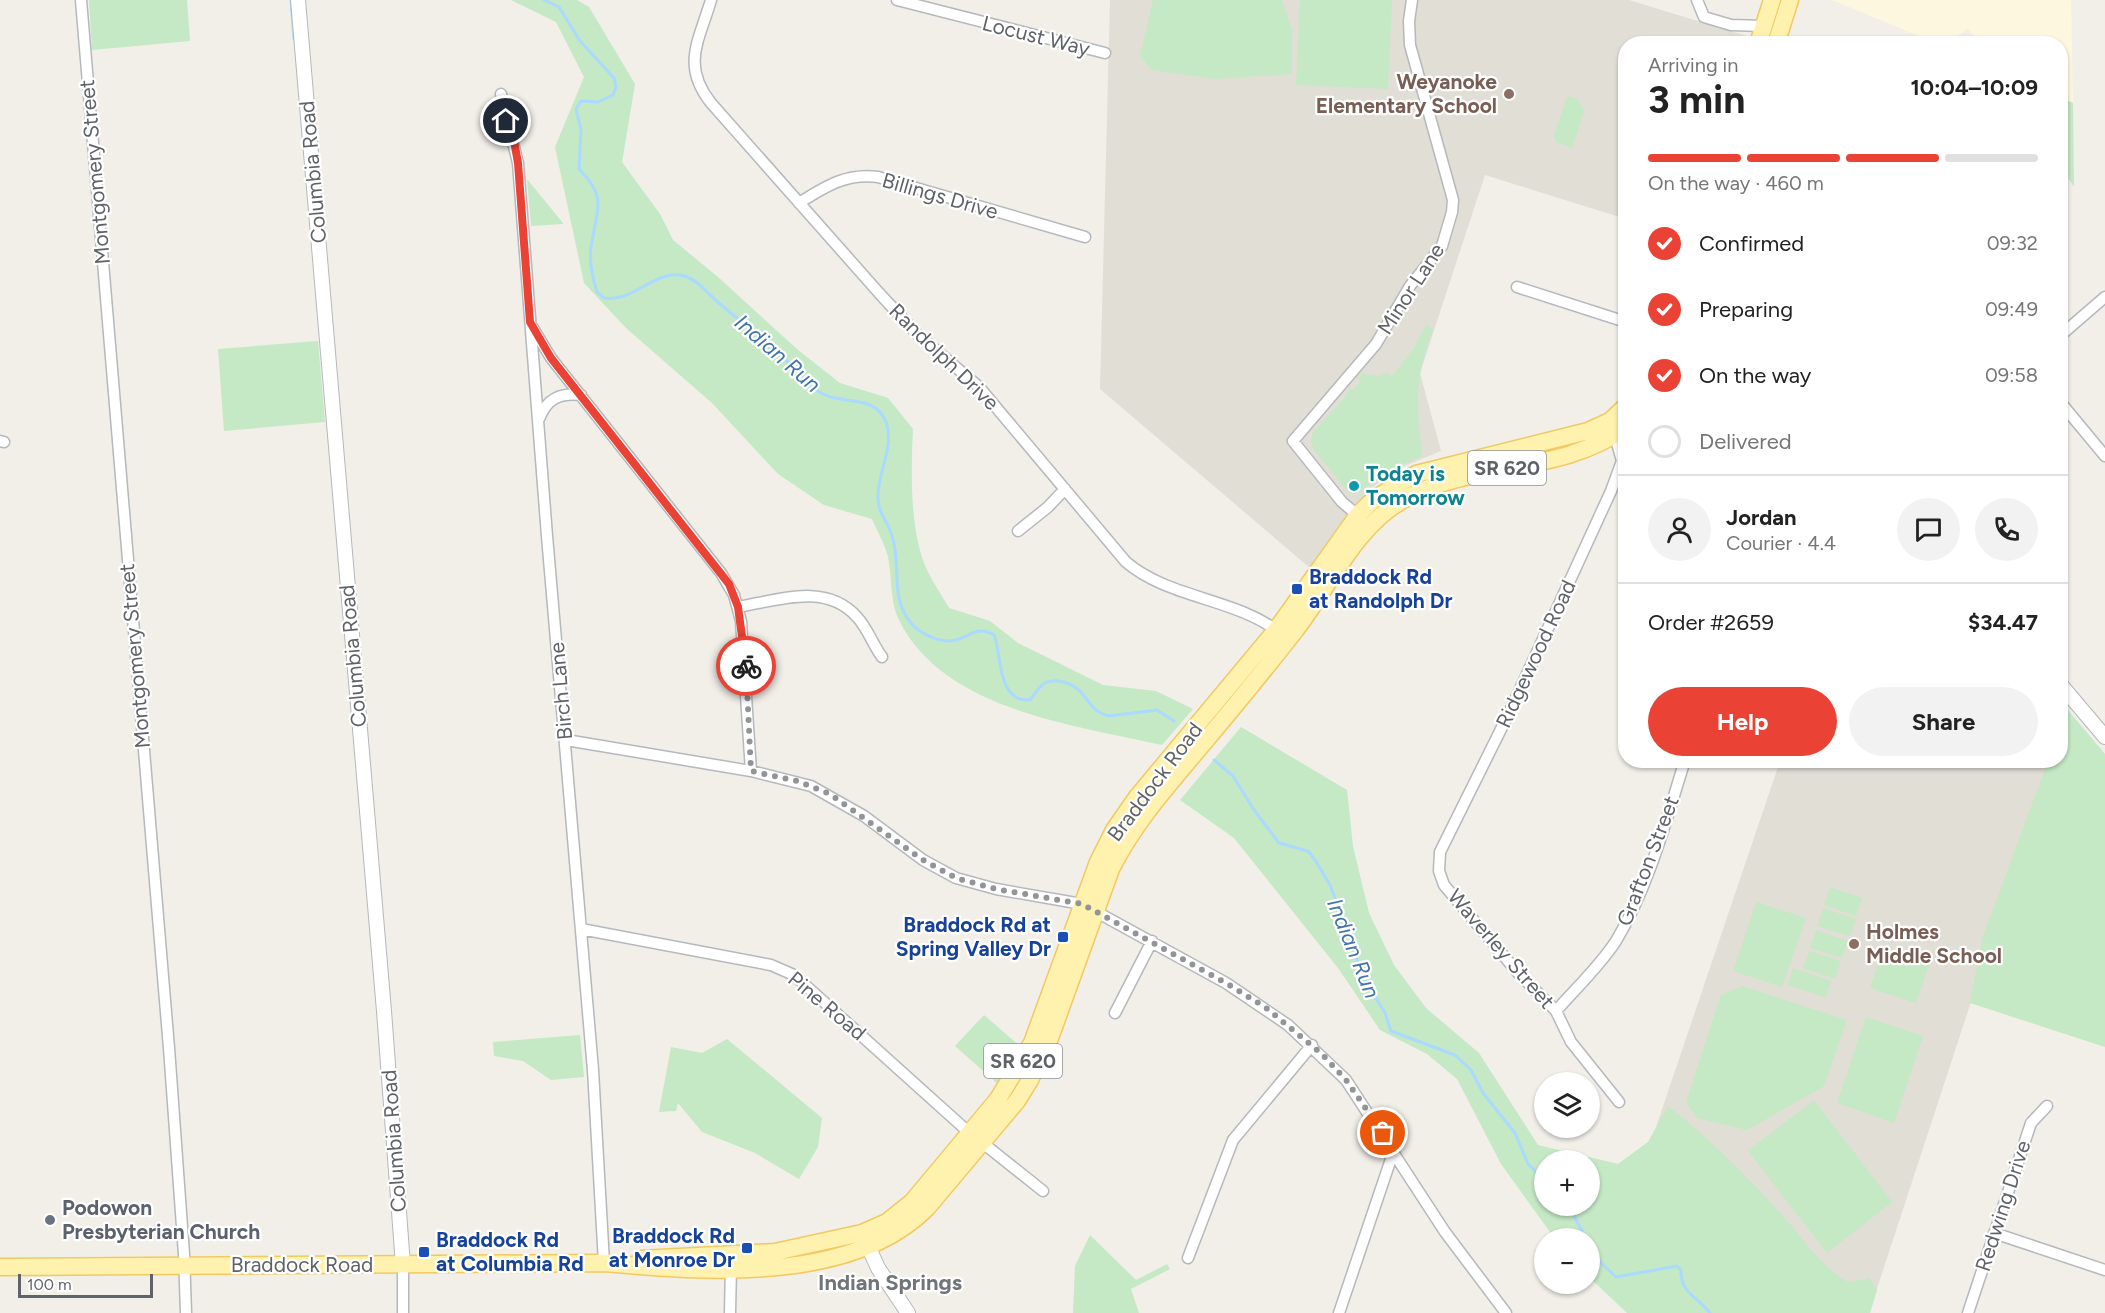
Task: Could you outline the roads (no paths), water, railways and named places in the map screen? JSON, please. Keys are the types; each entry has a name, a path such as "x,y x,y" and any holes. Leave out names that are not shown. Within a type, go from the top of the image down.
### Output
{"main road":[{"path":"1760,36 1772,0"},
{"path":"1779,36 1790,0"},
{"name":"Braddock Road","path":"0,1267 604,1263 656,1257 731,1263 775,1252 865,1240 900,1214 976,1138 1017,1101 1041,1061 1089,907 1136,824 1282,635 1364,520 1423,490 1577,451 1617,428"}],"street":[{"name":"Montgomery Street","path":"81,0 185,1266 186,1313"},
{"name":"Columbia Road","path":"298,0 384,1011 403,1264 403,1313"},
{"name":"Randolph Drive","path":"711,0 694,57 698,85 711,103 799,203 916,333 979,387 1112,547 1133,568 1158,580 1242,611 1282,635"},
{"name":"Locust Way","path":"897,0 1105,53"},
{"name":"Minor Lane","path":"1364,520 1342,502 1293,441 1376,344 1410,286 1442,246 1446,237 1446,227 1452,212 1453,200 1410,45 1409,21 1412,0"},
{"path":"1697,0 1704,17 1731,25 1763,26"},
{"name":"Birch Lane","path":"501,94 506,121 513,135 518,163 599,1147 604,1263"},
{"name":"Billings Drive","path":"799,203 837,181 863,175 878,177 1085,237"},
{"path":"1517,286 1618,319"},
{"path":"2068,328 2105,297"},
{"path":"530,322 551,358 721,573 738,607 745,647 751,771"},
{"path":"538,422 543,410 554,398 561,395 581,395"},
{"path":"2068,411 2105,456"},
{"name":"Ridgewood Road","path":"1444,885 1439,871 1440,852 1510,711 1618,472"},
{"path":"1018,531 1048,507 1065,489"},
{"path":"738,607 805,596 832,599 856,616 882,657"},
{"path":"2068,693 2105,737"},
{"path":"566,740 751,771 797,781 830,794 923,860 956,878 996,889 1089,907 1265,1007 1312,1045 1346,1080 1394,1149 1445,1232 1506,1313"},
{"name":"Grafton Street","path":"1556,1011 1605,956 1623,928 1647,877 1682,768"},
{"name":"Waverley Street","path":"1444,885 1519,974 1556,1011 1571,1042 1620,1102"},
{"name":"Pine Road","path":"581,929 771,965 794,975 976,1138 1043,1191"},
{"path":"1115,1013 1152,941"},
{"path":"1188,1257 1233,1140 1312,1045"},
{"name":"Redwing Drive","path":"1968,1313 2031,1123 2047,1106"},
{"path":"1339,1313 1394,1149"},
{"path":"1994,1233 2105,1270"},
{"path":"865,1240 908,1313"},
{"path":"730,1313 731,1263"}],"waterway":[{"path":"291,0 294,39"},
{"name":"Indian Run","path":"544,0 559,7 580,41 614,78 616,87 613,95 598,102 581,101 576,109 581,130 579,169 588,178 598,202 590,253 597,292 604,298 615,298 625,296 664,277 674,275 690,278 784,358 816,390 831,397 862,402 876,408 882,414 886,422 888,441 878,488 878,503 895,547 900,603 911,623 920,631 944,641 956,640 979,631 994,635 1002,675 1011,693 1019,699 1030,700 1045,683 1058,681 1075,687 1094,709 1109,716 1157,710 1174,721"},
{"name":"Indian Run","path":"1214,760 1233,776 1254,810 1279,843 1308,851 1315,860 1330,885 1341,914 1351,931 1359,970 1385,1013 1391,1031 1455,1055 1471,1070 1483,1093 1515,1133 1528,1164 1534,1170"},
{"name":"Indian Run","path":"1574,1216 1580,1228"},
{"name":"Indian Run","path":"1600,1261 1616,1277 1677,1266 1681,1270 1683,1284 1710,1313"}],"place":[{"name":"Weyanoke Elementary School","path":"1509,94"},
{"name":"Today is Tomorrow","path":"1354,486"},
{"name":"Braddock Rd at Randolph Dr","path":"1297,589"},
{"name":"Braddock Rd at Spring Valley Dr","path":"1063,937"},
{"name":"Holmes Middle School","path":"1854,944"},
{"name":"Podowon Presbyterian Church","path":"50,1220"},
{"name":"Braddock Rd at Monroe Dr","path":"747,1248"},
{"name":"Braddock Rd at Columbia Rd","path":"424,1252"}],"district":[{"name":"Indian Springs","path":"890,1282"}]}
